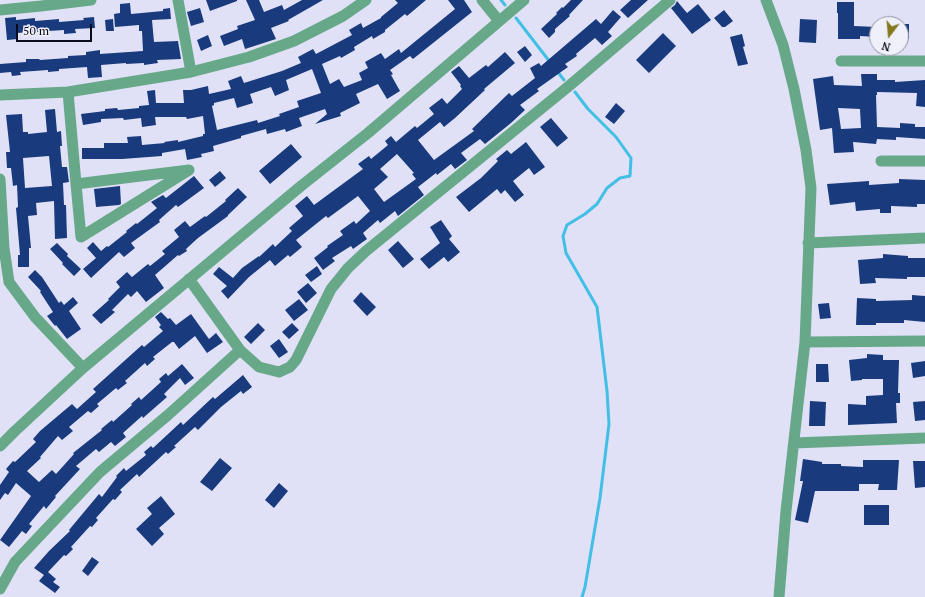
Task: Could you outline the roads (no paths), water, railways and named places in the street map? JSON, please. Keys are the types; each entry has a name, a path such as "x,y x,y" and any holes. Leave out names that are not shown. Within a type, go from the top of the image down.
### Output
{"street":[{"path":"0,10 91,0"},
{"path":"178,0 191,72"},
{"path":"0,95 68,92 191,72 249,57 294,41 343,16 366,0"},
{"path":"482,0 499,21"},
{"path":"0,446 83,368 301,186 368,133 524,0"},
{"path":"189,279 240,350 259,367 279,372 290,367 296,360 331,290 348,268 366,251 569,86 670,0"},
{"path":"766,0 783,45 794,89 806,150 811,188 805,342 786,511 779,597"},
{"path":"841,61 925,61"},
{"path":"68,92 76,184 81,237 189,170 76,184"},
{"path":"881,161 925,161"},
{"path":"0,179 5,283 83,368"},
{"path":"808,244 925,238"},
{"path":"805,342 925,342"},
{"path":"0,589 15,562 100,472 168,415 240,350"},
{"path":"794,443 925,438"}],"waterway":[{"path":"501,0 505,5"},
{"path":"516,18 550,62"},
{"path":"557,71 564,80"},
{"path":"575,92 588,109 616,137 631,158 630,176 620,178 607,188 597,204 585,214 567,225 563,236 566,253 597,307 607,391 609,424 600,498 582,597"}]}
